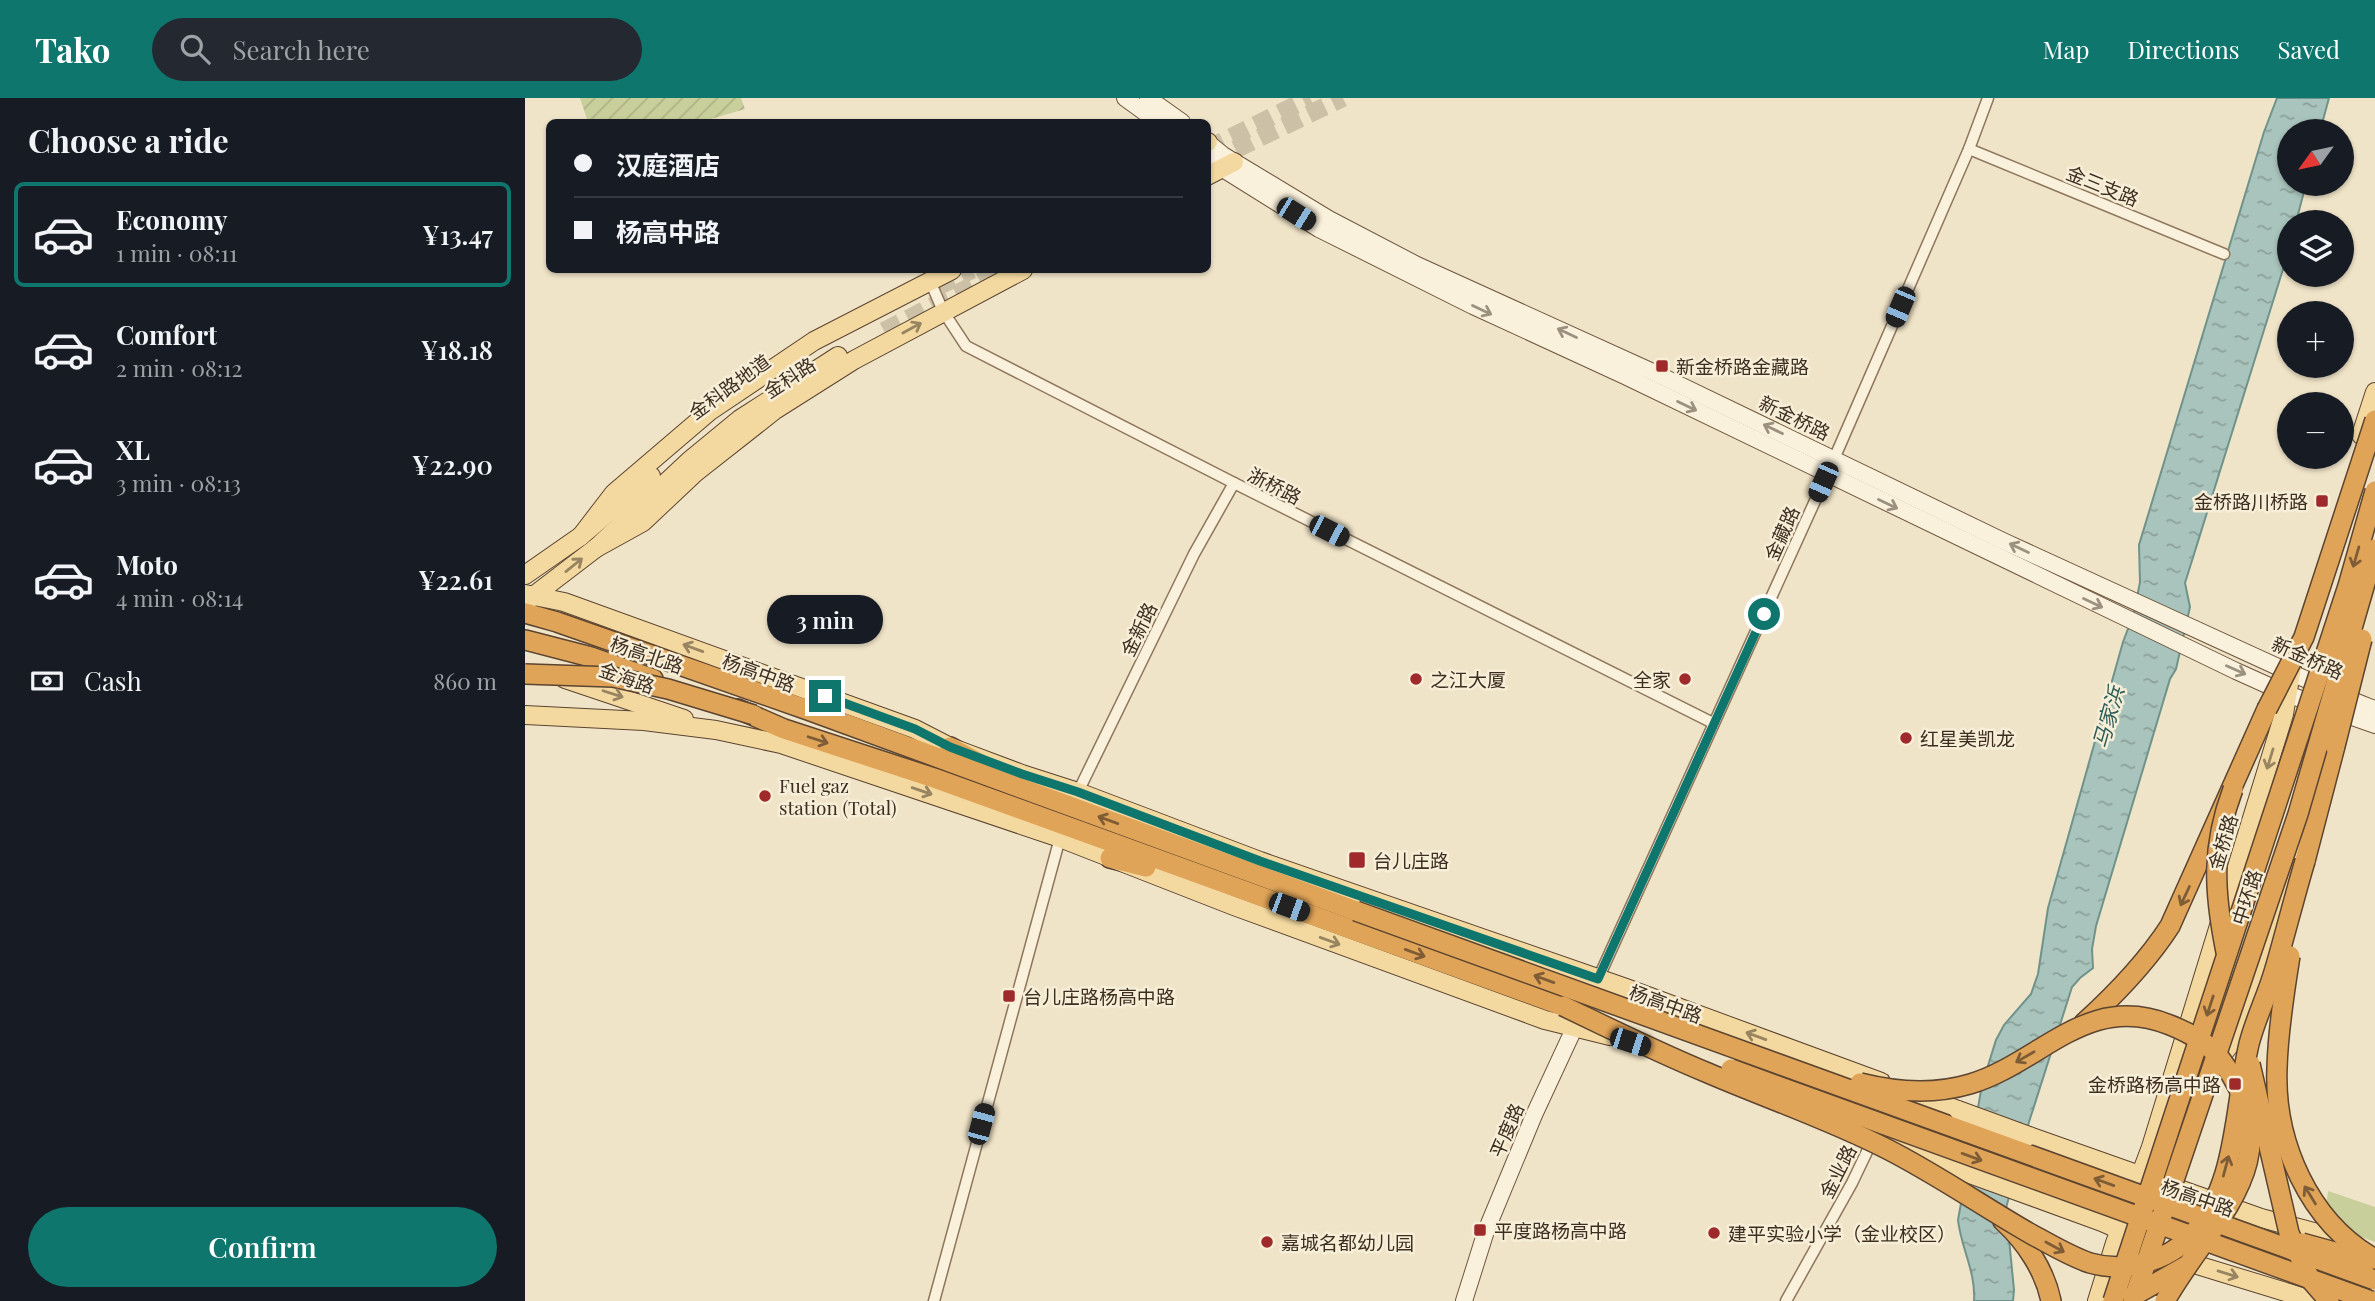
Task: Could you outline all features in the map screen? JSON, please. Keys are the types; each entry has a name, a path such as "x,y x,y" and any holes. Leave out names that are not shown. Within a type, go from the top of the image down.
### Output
{"highway":[{"path":"1653,1018 1825,1074 1871,1086 1922,1092 1948,1089 1992,1075 2084,1023 2127,983 2152,954 2170,926 2267,709 2304,637 2375,421"},
{"name":"中环路","path":"2113,1301 2348,586 2375,491"},
{"name":"中环路","path":"2133,1301 2305,792 2375,549"},
{"path":"2305,792 2375,597"},
{"name":"杨高北路","path":"527,603 557,622 809,710 968,770"},
{"path":"1563,1006 1704,1072 1859,1135 1910,1161 1995,1214 2069,1254 2092,1263 2119,1267 2146,1262 2171,1252 2190,1236 2206,1217 2225,1170 2249,1043 2274,973 2362,638"},
{"path":"525,640 591,657 754,715"},
{"name":"杨高北路","path":"525,674 613,677 668,689 754,715"},
{"name":"杨高中路","path":"754,715 785,729 934,778 1269,900 1353,920 1653,1018 2375,1280"},
{"path":"950,747 1036,794"},
{"name":"杨高中路","path":"968,770 1134,830 1563,1006 2371,1301"},
{"path":"2232,789 2218,836 2215,861 2215,889 2220,924 2289,1233 2310,1279 2329,1301"},
{"path":"1134,830 1260,861"},
{"path":"1110,858 1269,900"},
{"path":"2305,861 2280,1022 2276,1071 2281,1115 2297,1174 2309,1196 2326,1218 2375,1262"},
{"path":"2084,1023 2109,1018 2136,1017 2159,1020 2190,1033 2217,1055 2237,1082 2247,1109 2250,1131 2248,1157 2241,1181 2216,1227 2165,1301"},
{"path":"1995,1214 2013,1229 2028,1249 2042,1273 2051,1301"},
{"path":"2124,1301 2179,1269 2217,1252 2248,1243 2307,1243 2375,1262"}],"main road":[{"name":"金科路","path":"581,536 614,493 710,411 814,341 946,273"},
{"name":"金科路","path":"527,603 596,548 643,522 695,473 775,410 854,360 1017,273"},
{"name":"金科路地道","path":"628,507 686,445 736,405 808,356 879,325"},
{"path":"2276,856 2271,815 2302,713 2294,696 2299,686 2291,673 2338,505 2375,392"},
{"name":"金科路","path":"596,548 628,507"},
{"name":"金科路","path":"529,572 628,507"},
{"path":"2220,1058 2243,1022 2330,709 2330,688 2375,562"},
{"name":"杨高中路","path":"527,603 564,601 915,729 950,747 1260,861 1598,979 2159,1183 2261,1219 2375,1248"},
{"name":"金海路","path":"525,665 716,730"},
{"name":"金桥路","path":"2097,1301 2188,1026 2284,714 2294,696"},
{"path":"2149,1242 2178,1189 2220,1058 2229,1010 2276,856 2330,709"},
{"path":"525,715 644,722 716,730 781,744 1058,845 1110,858 1520,1010 1656,1051 1877,1130 1949,1165 2120,1230 2197,1265 2315,1301"},
{"path":"2124,1301 2151,1238 2150,1230 2159,1183 2194,1066 2195,1050 2188,1026"},
{"path":"2140,1176 2148,1194 2149,1242 2140,1301"}],"street":[{"path":"1125,98 1154,119"},
{"path":"1148,98 1178,119"},
{"name":"金藏路","path":"1598,979 1831,466 1989,98"},
{"name":"新金桥路","path":"1211,149 1218,166 1331,235 1473,306 2375,709"},
{"name":"金三支路","path":"1969,149 2224,254"},
{"name":"浙桥路","path":"930,281 943,311 966,346 1713,723"},
{"name":"新金桥路","path":"1831,466 2185,647 2294,696 2375,725"},
{"name":"金新路","path":"1078,792 1194,554 1234,483"},
{"path":"934,1301 1058,845"},
{"name":"平度路","path":"1464,1301 1486,1231 1534,1115 1598,979"},
{"name":"金业路","path":"1786,1301 1853,1183 1877,1130"}],"green space":[{"path":"580,98 741,98 745,109 711,119 587,119"},
{"path":"2328,1191 2375,1207 2375,1242 2324,1223"}],"water":[{"name":"马家浜","path":"2277,98 2329,98 2323,119 2277,119 2277,196 2303,196 2299,210 2277,210 2277,287 2185,583 2190,607 2176,669 2170,679 2096,926 2092,949 2093,968 2072,987 2029,1122 2006,1208 2013,1301 1974,1301 1973,1280 1958,1220 1982,1085 1996,1040 2004,1025 2031,994 2038,974 2048,908 2123,642 2134,613 2140,582 2139,545 2264,132"}],"tunnel":[{"path":"1211,147 1310,98"},
{"path":"1211,161 1343,98"},
{"path":"937,287 966,273"},
{"path":"884,331 997,273"}],"place":[{"name":"新金桥路金藏路","path":"1662,366"},
{"name":"金桥路川桥路","path":"2322,501"},
{"name":"之江大厦","path":"1416,679"},
{"name":"全家","path":"1685,679"},
{"name":"红星美凯龙","path":"1906,738"},
{"name":"Fuel gaz station (Total)","path":"765,796"},
{"name":"台儿庄路","path":"1357,860"},
{"name":"台儿庄路杨高中路","path":"1009,996"},
{"name":"金桥路杨高中路","path":"2235,1084"},
{"name":"平度路杨高中路","path":"1480,1230"},
{"name":"建平实验小学（金业校区）","path":"1714,1233"},
{"name":"嘉城名都幼儿园","path":"1267,1242"}],"route":[{"path":"825,696 915,729 950,747 1022,774 1078,792 1260,861 1598,979 1764,614"}]}
